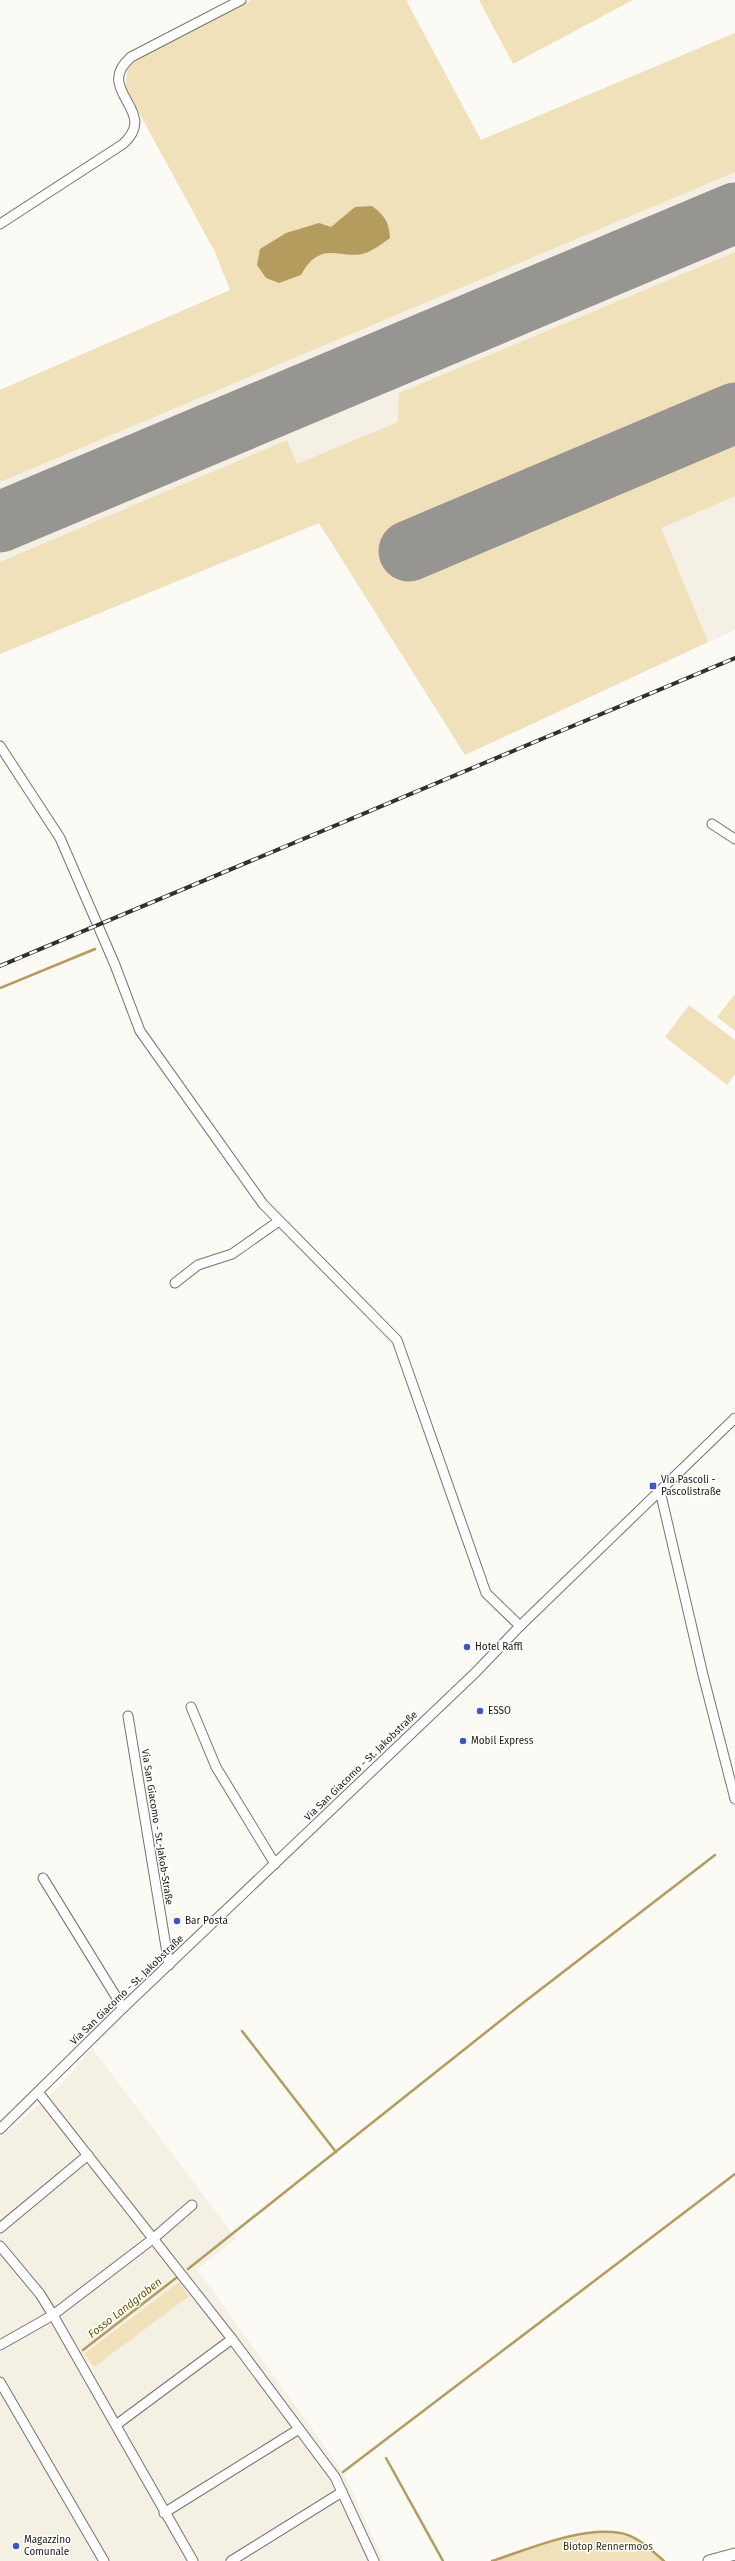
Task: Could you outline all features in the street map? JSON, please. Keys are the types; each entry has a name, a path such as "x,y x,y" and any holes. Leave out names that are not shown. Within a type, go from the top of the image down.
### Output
{"main road":[{"path":"709,2561 735,2554"}],"street":[{"path":"0,224 123,144 133,134 136,123 120,87 118,76 122,66 131,57 241,0"},
{"path":"0,746 60,838 115,965 140,1031 263,1204 332,1277 396,1340 486,1593 520,1626"},
{"path":"712,824 735,839"},
{"path":"175,1283 198,1265 232,1254 279,1220"},
{"name":"Via San Giacomo - St. Jakobstraße","path":"0,2129 123,2008 474,1673 520,1626 735,1418"},
{"path":"660,1491 703,1675 735,1798"},
{"path":"191,1707 216,1766 275,1864"},
{"name":"Via San Giacomo - St.-Jakob-Straße","path":"128,1716 169,1965"},
{"path":"43,1878 123,2008"},
{"path":"38,2092 232,2339 335,2477 374,2561"},
{"path":"0,2228 88,2155"},
{"path":"0,2345 53,2315 154,2238 192,2205"},
{"path":"0,2246 40,2294 53,2315 164,2513 193,2561"},
{"path":"116,2425 232,2339"},
{"path":"0,2382 104,2561"},
{"path":"164,2513 299,2429"},
{"path":"231,2561 342,2492"}],"shaded area":[{"path":"735,33 735,630 465,755 319,523 0,654 0,390 230,290 215,252"},
{"path":"372,206 386,220 390,238 369,252 357,255 331,253 324,254 316,257 308,264 301,275 279,283 266,278 257,265 260,249 286,233 319,223 331,227 355,207"},
{"path":"92,2048 236,2239 197,2269 343,2472 384,2561 0,2561 0,2138 58,2088"}],"green space":[{"path":"251,0 406,0 481,140 735,33 735,172 0,482 0,390 230,290 215,252 125,87 129,62"},
{"path":"479,0 633,0 513,64"},
{"path":"735,252 735,496 661,528 708,642 465,755 319,523 0,654 0,562 287,440 297,464 398,422 399,393"},
{"path":"735,994 735,1031 717,1017"},
{"path":"689,1005 735,1040 735,1074 727,1085 665,1037"},
{"path":"179,2282 189,2296 94,2367 84,2354"},
{"name":"Biotop Rennermoos","path":"594,2532 616,2534 632,2538 664,2561 492,2561 570,2537"}],"waterway":[{"path":"0,988 95,949"},
{"path":"188,2269 519,2006 715,1855"},
{"path":"242,2031 336,2152"},
{"path":"343,2472 735,2174"},
{"name":"Fosso Landgraben","path":"83,2350 176,2278"},
{"path":"386,2458 443,2561"},
{"path":"492,2561 556,2540 589,2533 605,2532 620,2533 633,2537 664,2561"}],"runway":[{"path":"0,522 735,213"},
{"path":"409,551 735,413"}],"railway":[{"path":"0,966 735,658"}],"place":[{"name":"Via Pascoli - Pascolistraße","path":"653,1486"},
{"name":"Hotel Raffl","path":"467,1647"},
{"name":"ESSO","path":"480,1711"},
{"name":"Mobil Express","path":"463,1741"},
{"name":"Bar Posta","path":"177,1921"},
{"name":"Magazzino Comunale","path":"16,2546"}]}
